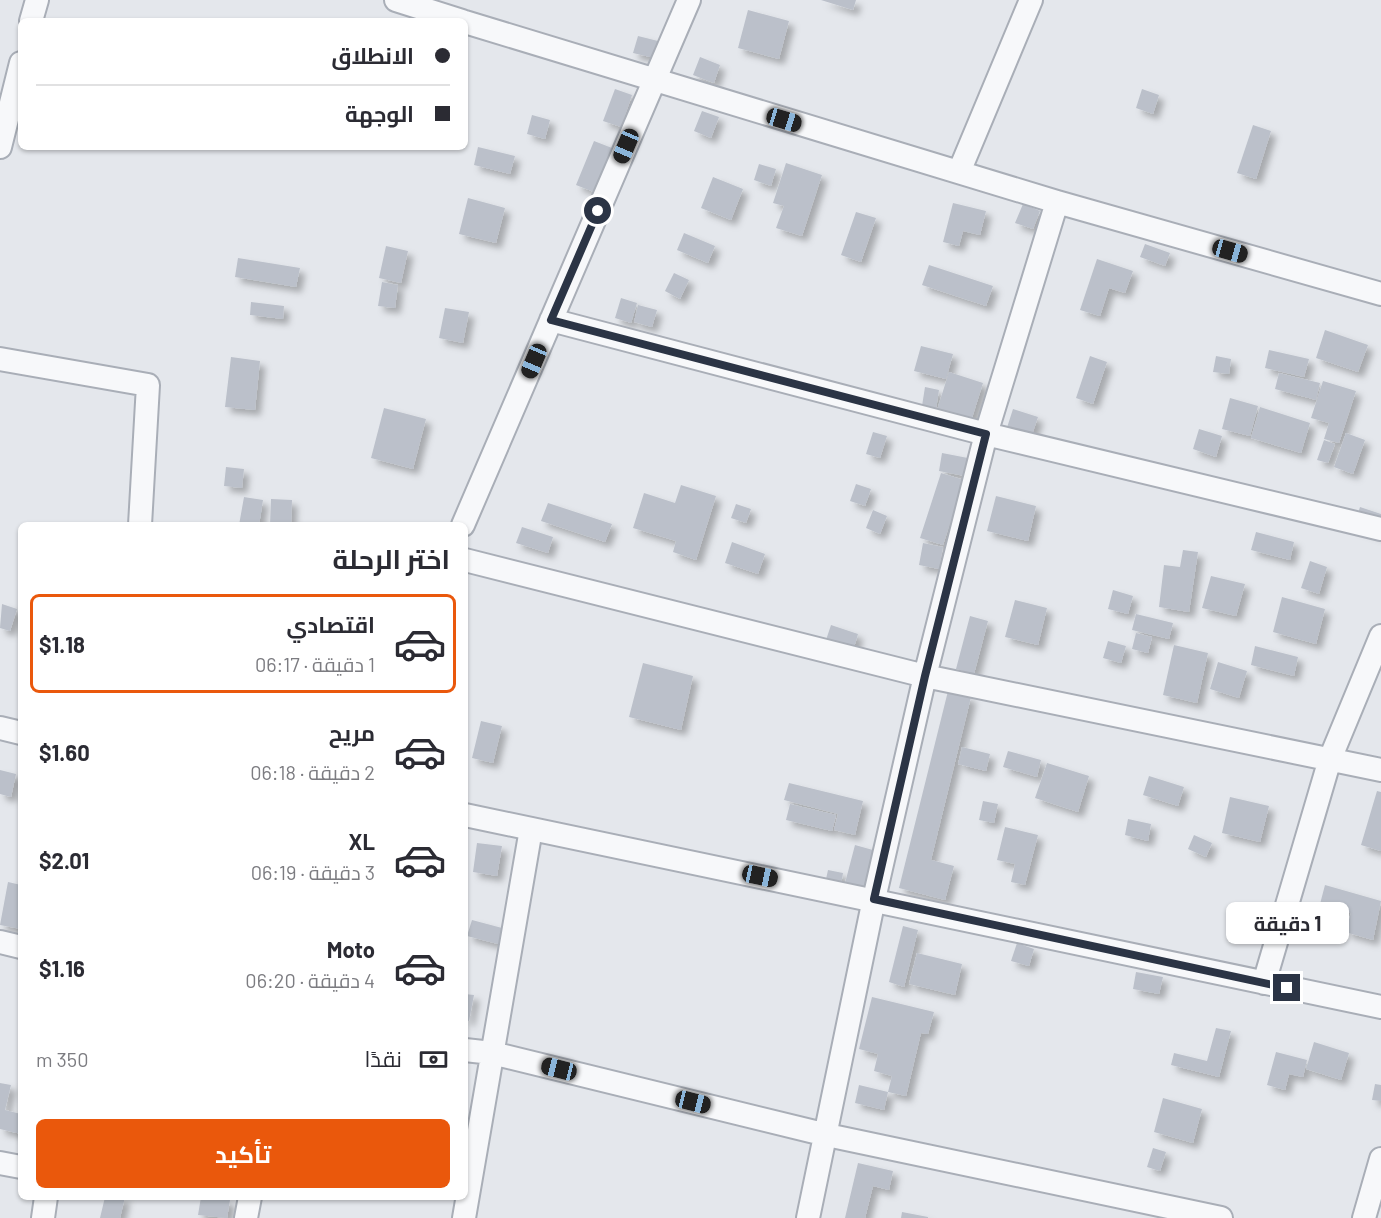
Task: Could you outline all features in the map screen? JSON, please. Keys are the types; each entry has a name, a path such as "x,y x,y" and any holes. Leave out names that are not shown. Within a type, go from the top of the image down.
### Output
{"street":[{"path":"32,18 37,0"},
{"path":"396,0 453,18"},
{"path":"464,18 467,0"},
{"path":"464,522 689,0"},
{"path":"959,172 1031,0"},
{"path":"468,23 653,81 1057,202 1381,294"},
{"path":"1,140 18,75"},
{"path":"808,1218 874,899 925,676 986,434 1057,202"},
{"path":"551,320 986,434 1381,529"},
{"path":"0,359 148,385 141,522"},
{"path":"468,561 925,676 1381,770"},
{"path":"1263,983 1330,759 1381,636"},
{"path":"0,729 18,732"},
{"path":"468,816 1381,1007"},
{"path":"468,1194 531,829"},
{"path":"0,942 18,946"},
{"path":"468,1050 492,1053 826,1135 1221,1218"},
{"path":"1364,1218 1381,1159"},
{"path":"0,1163 18,1166"},
{"path":"43,1218 46,1200"},
{"path":"246,1218 249,1200"},
{"path":"464,1218 467,1200"}],"building":[{"path":"821,0 856,0 853,10"},
{"path":"748,10 789,21 779,59 738,48"},
{"path":"638,36 658,41 654,58 633,53"},
{"path":"700,57 720,65 714,83 693,75"},
{"path":"615,89 632,95 621,127 603,121"},
{"path":"1142,89 1159,95 1153,114 1136,108"},
{"path":"702,111 719,117 711,138 694,131"},
{"path":"532,115 550,120 545,139 527,134"},
{"path":"1253,125 1271,131 1256,179 1237,173"},
{"path":"594,141 612,148 594,192 576,185"},
{"path":"478,147 515,156 510,174 474,165"},
{"path":"786,163 822,175 802,236 776,228 784,206 773,203"},
{"path":"759,164 776,169 771,186 754,180"},
{"path":"713,177 743,189 731,220 701,208"},
{"path":"468,198 505,208 496,243 459,234"},
{"path":"953,203 986,211 980,235 963,231 959,246 943,242"},
{"path":"1023,204 1040,211 1033,229 1015,223"},
{"path":"856,212 876,218 861,262 841,255"},
{"path":"684,233 715,246 708,263 677,250"},
{"path":"1145,244 1170,253 1165,266 1140,257"},
{"path":"386,246 408,251 401,283 379,278"},
{"path":"238,258 300,268 296,287 235,277"},
{"path":"1097,259 1133,271 1125,293 1109,288 1100,316 1080,310"},
{"path":"929,265 993,286 986,306 922,285"},
{"path":"674,273 689,280 680,299 665,291"},
{"path":"382,282 398,285 395,308 378,306"},
{"path":"621,298 637,303 631,323 615,318"},
{"path":"251,302 284,306 283,319 250,315"},
{"path":"638,305 657,310 652,327 634,322"},
{"path":"445,308 469,312 463,343 439,338"},
{"path":"1325,330 1368,345 1358,372 1316,358"},
{"path":"921,346 953,354 946,379 914,371"},
{"path":"1269,350 1309,359 1304,377 1265,368"},
{"path":"1090,356 1107,362 1093,404 1076,398"},
{"path":"1216,356 1231,359 1229,374 1213,372"},
{"path":"231,357 260,361 255,410 225,407"},
{"path":"949,372 983,383 971,421 937,410"},
{"path":"1279,373 1320,383 1316,400 1275,389"},
{"path":"1323,381 1356,391 1339,443 1324,439 1329,423 1311,418"},
{"path":"925,387 939,390 936,409 922,406"},
{"path":"1230,398 1258,406 1250,436 1222,429"},
{"path":"1260,407 1310,423 1301,453 1251,438"},
{"path":"384,408 426,419 413,469 371,458"},
{"path":"1013,409 1038,417 1027,449 1003,440"},
{"path":"1199,429 1222,436 1216,457 1193,449"},
{"path":"873,432 887,436 880,458 866,454"},
{"path":"1346,433 1365,440 1353,474 1334,467"},
{"path":"1324,440 1335,444 1328,463 1317,460"},
{"path":"942,453 973,459 970,477 939,471"},
{"path":"226,467 244,469 242,488 224,486"},
{"path":"941,473 964,480 943,545 920,538"},
{"path":"856,484 871,489 865,506 850,501"},
{"path":"681,485 716,496 696,560 673,552 676,541 633,528 644,493 675,503"},
{"path":"996,496 1036,506 1028,541 987,531"},
{"path":"244,497 263,500 259,522 240,522"},
{"path":"271,499 292,500 291,522 270,522"},
{"path":"548,503 612,524 605,542 541,521"},
{"path":"736,504 751,509 746,523 731,518"},
{"path":"1360,507 1381,514 1381,535 1354,526"},
{"path":"873,510 887,516 880,534 866,528"},
{"path":"522,527 553,537 548,553 516,543"},
{"path":"1256,532 1294,542 1290,560 1251,550"},
{"path":"732,542 765,554 758,574 725,563"},
{"path":"923,543 943,547 939,569 919,565"},
{"path":"1183,550 1198,552 1189,612 1159,607 1164,565 1180,567"},
{"path":"1310,561 1327,567 1319,594 1301,588"},
{"path":"1211,576 1245,584 1236,616 1202,608"},
{"path":"1113,590 1133,596 1128,614 1108,609"},
{"path":"1282,597 1325,609 1316,644 1273,632"},
{"path":"1015,600 1047,608 1038,645 1005,637"},
{"path":"2,604 17,609 10,631 0,628"},
{"path":"1136,614 1173,623 1169,639 1132,630"},
{"path":"970,616 988,621 974,674 956,669"},
{"path":"831,625 858,634 853,651 825,643"},
{"path":"1136,633 1152,637 1148,653 1132,649"},
{"path":"1108,641 1126,646 1121,663 1103,658"},
{"path":"1174,645 1208,653 1197,703 1163,695"},
{"path":"1255,646 1298,657 1294,676 1251,665"},
{"path":"1218,662 1247,671 1239,698 1210,689"},
{"path":"643,663 693,676 681,730 629,717"},
{"path":"948,691 971,697 931,860 954,866 945,900 899,888"},
{"path":"481,721 502,726 493,763 472,758"},
{"path":"962,747 990,754 986,771 958,764"},
{"path":"1008,751 1041,760 1037,777 1003,767"},
{"path":"1047,763 1089,776 1078,812 1035,798"},
{"path":"0,770 16,774 11,797 0,794"},
{"path":"1149,776 1184,787 1178,806 1143,795"},
{"path":"789,783 863,801 855,835 834,830 838,814 784,800"},
{"path":"1377,791 1381,792 1381,851 1361,845"},
{"path":"1230,797 1269,806 1260,842 1222,833"},
{"path":"983,801 998,804 994,823 979,820"},
{"path":"790,804 836,815 832,831 786,820"},
{"path":"1128,819 1151,824 1148,841 1125,835"},
{"path":"1005,827 1038,835 1025,885 1011,882 1015,864 997,860"},
{"path":"1194,835 1212,843 1206,857 1188,849"},
{"path":"477,843 502,846 497,876 473,872"},
{"path":"855,845 880,852 869,894 844,887"},
{"path":"828,870 843,873 839,896 823,893"},
{"path":"8,882 18,884 18,928 0,925"},
{"path":"1325,885 1381,901 1373,940 1345,932 1351,913 1320,904"},
{"path":"472,920 502,928 498,944 468,936"},
{"path":"903,926 918,930 904,987 889,982"},
{"path":"1017,943 1034,949 1029,966 1011,961"},
{"path":"917,953 962,964 955,995 909,984"},
{"path":"1136,972 1163,977 1159,994 1133,989"},
{"path":"468,994 474,995 468,1021"},
{"path":"872,997 934,1012 928,1034 921,1033 906,1096 888,1092 892,1076 874,1071 878,1054 859,1049"},
{"path":"1216,1028 1231,1031 1219,1077 1171,1065 1174,1053 1207,1061"},
{"path":"1314,1042 1349,1053 1341,1080 1306,1069"},
{"path":"1276,1052 1307,1060 1303,1077 1289,1074 1285,1090 1267,1085"},
{"path":"0,1083 11,1085 5,1110 18,1113 18,1133 0,1129"},
{"path":"1375,1084 1381,1085 1381,1101 1372,1100"},
{"path":"859,1085 888,1092 884,1110 855,1103"},
{"path":"1163,1098 1202,1109 1193,1143 1154,1132"},
{"path":"1153,1148 1166,1152 1160,1171 1147,1167"},
{"path":"858,1163 893,1171 889,1190 873,1186 865,1218 845,1218"},
{"path":"104,1200 124,1200 120,1218 100,1218"},
{"path":"200,1200 230,1200 227,1218 198,1215"},
{"path":"902,1212 928,1217 928,1218 901,1218"}],"route":[{"path":"598,211 551,320 986,434 925,676 874,899 1287,988"}]}
